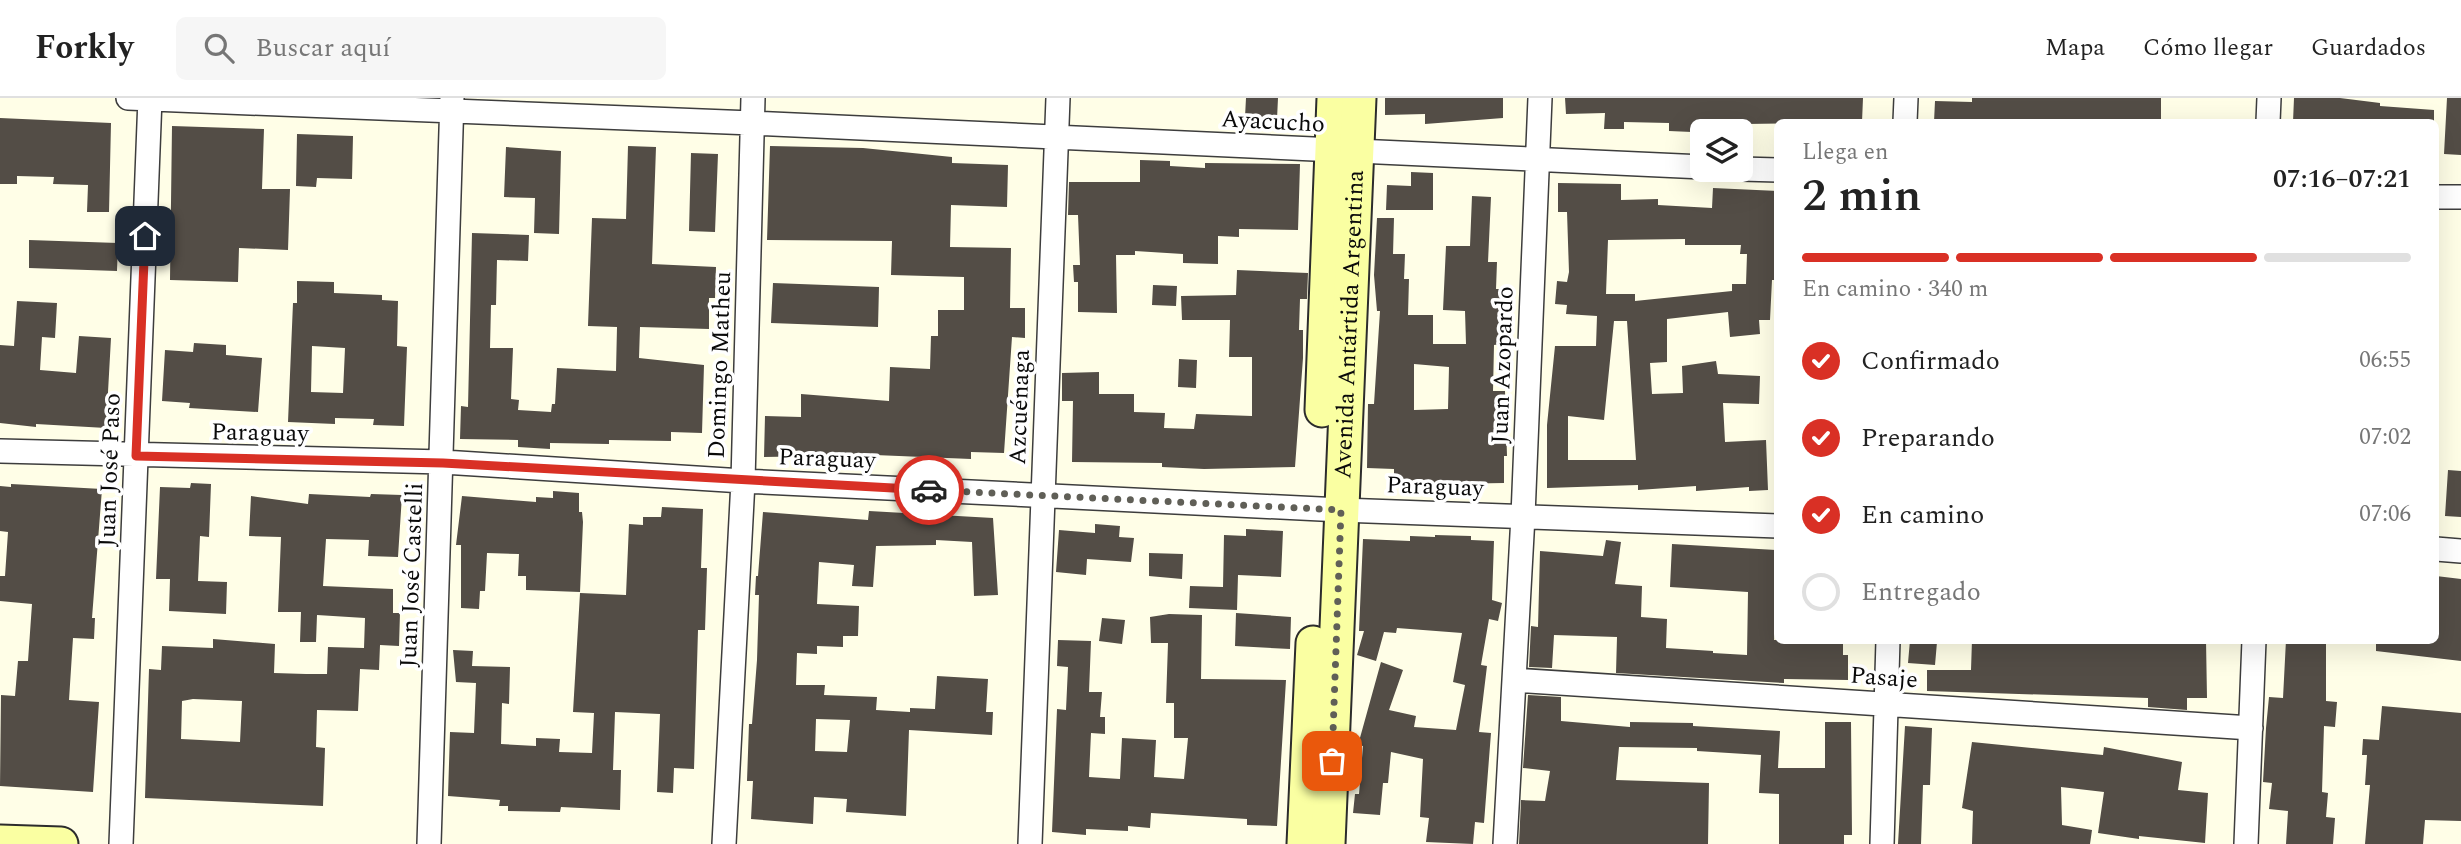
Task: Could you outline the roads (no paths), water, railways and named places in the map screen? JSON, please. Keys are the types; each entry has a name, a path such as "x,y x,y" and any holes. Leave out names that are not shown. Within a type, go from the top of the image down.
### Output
{"main road":[{"name":"Avenida Antártida Argentina","path":"1328,844 1330,509 1344,152 1334,98"},
{"name":"Avenida Antártida Argentina","path":"1344,152 1359,98"},
{"name":"Avenida Antártida Argentina","path":"1304,844 1330,509"},
{"path":"0,842 61,844"}],"street":[{"name":"Ayacucho","path":"143,98 452,105 752,123 1690,166"},
{"name":"Juan José Paso","path":"121,844 136,456 143,98"},
{"name":"Domingo Matheu","path":"724,844 743,481 753,98"},
{"name":"Azcuénaga","path":"1030,844 1058,98"},
{"name":"Juan Azopardo","path":"1505,844 1523,516 1540,98"},
{"path":"1905,119 1906,98"},
{"path":"2268,119 2269,98"},
{"name":"Juan José Castelli","path":"429,844 443,463 452,105"},
{"path":"1753,169 1774,170"},
{"path":"2439,197 2461,197"},
{"name":"Paraguay","path":"0,451 443,463 743,481 1330,509 1774,526"},
{"path":"2439,550 2461,551"},
{"path":"1882,844 1888,644"},
{"path":"2246,844 2254,644"},
{"name":"Pasaje","path":"1514,680 2251,728"}]}
